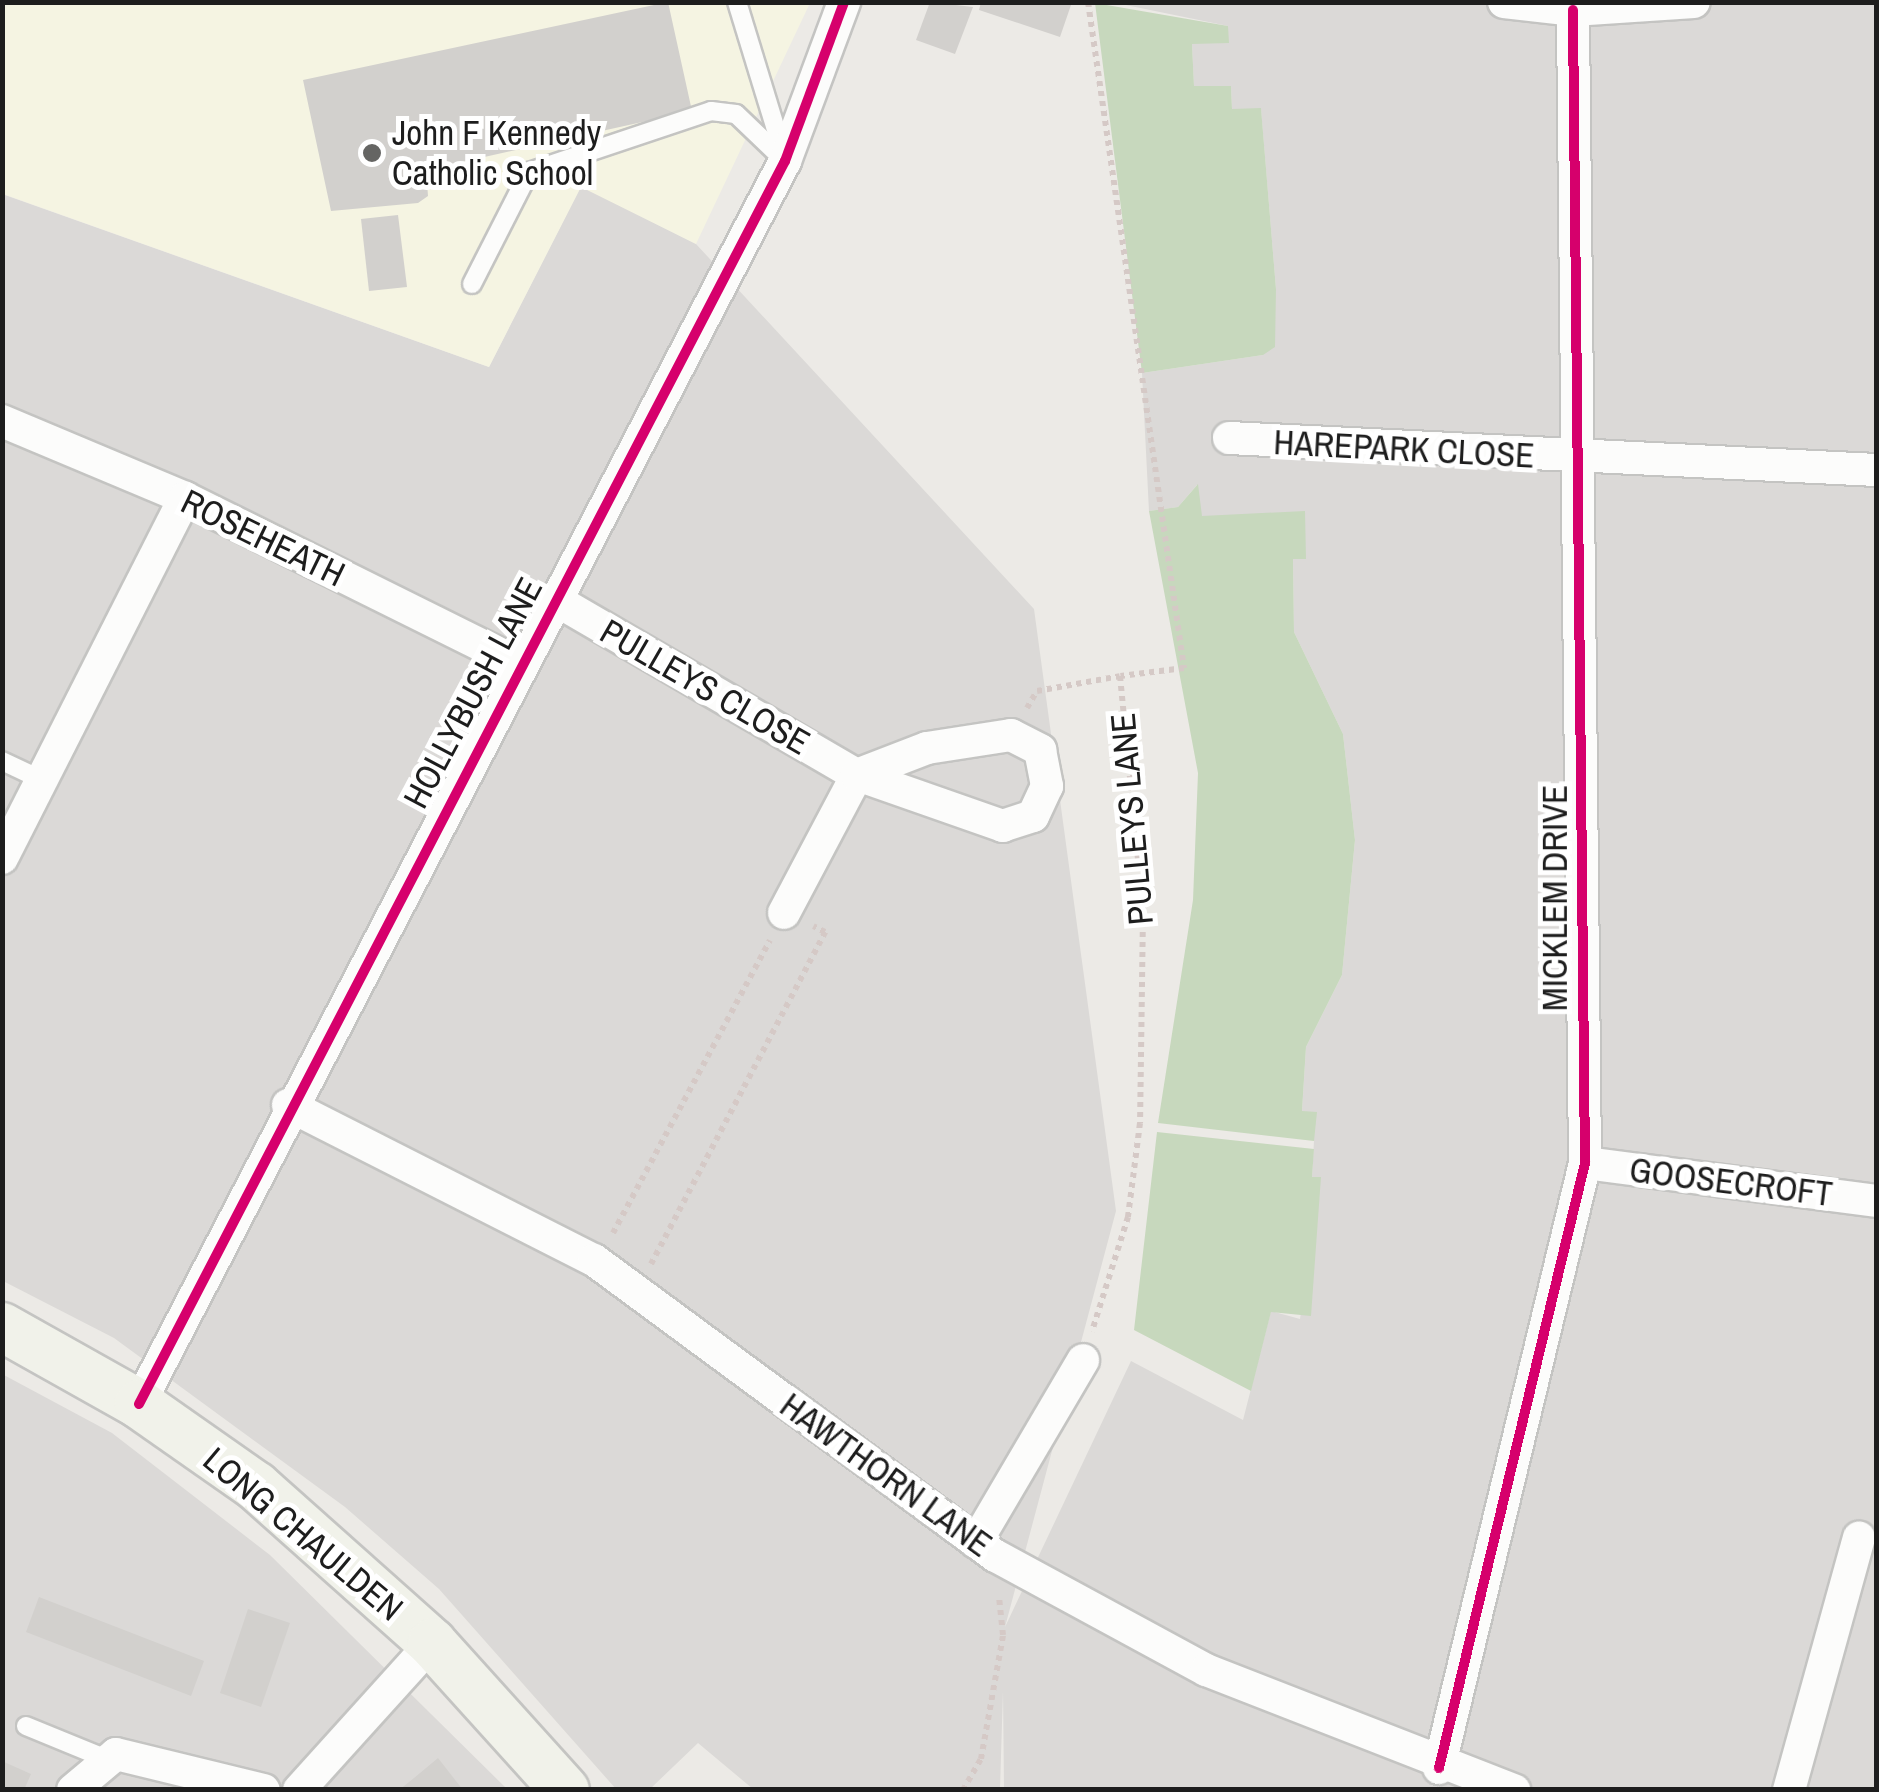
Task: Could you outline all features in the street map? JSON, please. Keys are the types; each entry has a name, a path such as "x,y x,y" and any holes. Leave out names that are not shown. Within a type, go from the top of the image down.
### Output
{"street":[{"name":"HOLLYBUSH LANE","path":"139,1404 288,1105 785,162 844,2"},
{"path":"1504,2 1573,10 1694,2"},
{"name":"MICKLEM DRIVE","path":"1438,1768 1585,1163 1573,10"},
{"name":"ROSEHEATH","path":"2,421 185,498 519,664"},
{"name":"HAREPARK CLOSE","path":"1229,438 1579,460 1876,470"},
{"path":"2,858 185,498"},
{"name":"PULLEYS CLOSE","path":"554,599 857,775 1002,826 1033,816 1047,786 1040,750 1012,735"},
{"path":"784,912 857,775 926,748 1012,735"},
{"name":"HAWTHORN LANE","path":"288,1105 594,1260 986,1549 1206,1670 1438,1768 1514,1790"},
{"name":"GOOSECROFT","path":"1585,1163 1876,1201"},
{"name":"LONG CHAULDEN","path":"2,1327 139,1404 256,1486 432,1643 564,1790"},
{"path":"986,1549 1082,1360"},
{"path":"1789,1790 1859,1538"},
{"path":"300,1790 432,1643"},
{"path":"74,1790 116,1754 264,1790"}],"lane":[{"path":"737,2 785,162"},
{"path":"472,284 529,172 711,112 736,114 785,162"},
{"path":"2,760 42,780"},
{"path":"26,1726 109,1760"}],"path":[{"path":"1012,735 1037,691 1120,676"},
{"path":"594,1260 784,912 825,932 636,1292"},
{"path":"963,1790 982,1760 1003,1635 986,1549"}],"shaded area":[{"name":"John F Kennedy Catholic School","path":"3,3 810,3 696,244 581,187 489,367 3,194"},
{"path":"1116,3 1876,3 1876,1789 1004,1789 1003,1691 1000,1789 753,1789 698,1743 650,1789 616,1789 439,1589 345,1507 114,1338 3,1281 2,194 489,367 581,186 696,244 1034,609 1116,1211 1005,1627 1131,1361 1243,1420 1271,1311 1300,1319 1320,1177 1312,1177 1314,1141 1302,1111 1306,1047 1342,975 1355,840 1343,734 1294,632 1293,558 1305,559 1201,516 1197,485 1178,507 1149,511 1142,373 1263,355 1276,289 1261,109 1232,109 1231,86 1194,87 1192,44 1228,26"},
{"path":"2,1374 112,1433 270,1555 507,1789 3,1789"}],"green space":[{"path":"1095,3 1228,26 1229,43 1192,44 1194,86 1231,86 1232,109 1261,108 1276,289 1275,347 1263,355 1142,373"},
{"path":"1198,484 1202,516 1305,511 1306,559 1293,559 1294,632 1343,734 1355,840 1342,975 1306,1047 1302,1111 1317,1112 1314,1141 1158,1123 1193,900 1198,773 1149,511 1178,507"},
{"path":"1157,1132 1314,1149 1312,1177 1321,1177 1311,1316 1271,1312 1251,1391 1134,1330"}],"building":[{"path":"668,2 692,111 426,170 428,196 418,203 331,211 303,80"},
{"path":"930,2 973,7 955,54 916,40"},
{"path":"981,2 1072,2 1060,37 979,10"},
{"path":"398,215 407,287 369,291 361,219"},
{"path":"39,1597 204,1661 191,1696 26,1632"},
{"path":"248,1609 290,1623 261,1707 220,1693"},
{"path":"438,1758 463,1790 399,1790 414,1778"},
{"path":"2,1761 31,1774 24,1790 2,1790"}],"cycle path":[{"path":"139,1404 785,161 844,2"},
{"path":"1439,1768 1585,1163 1573,10"}],"place":[{"name":"John F Kennedy Catholic School","path":"372,153"}]}
